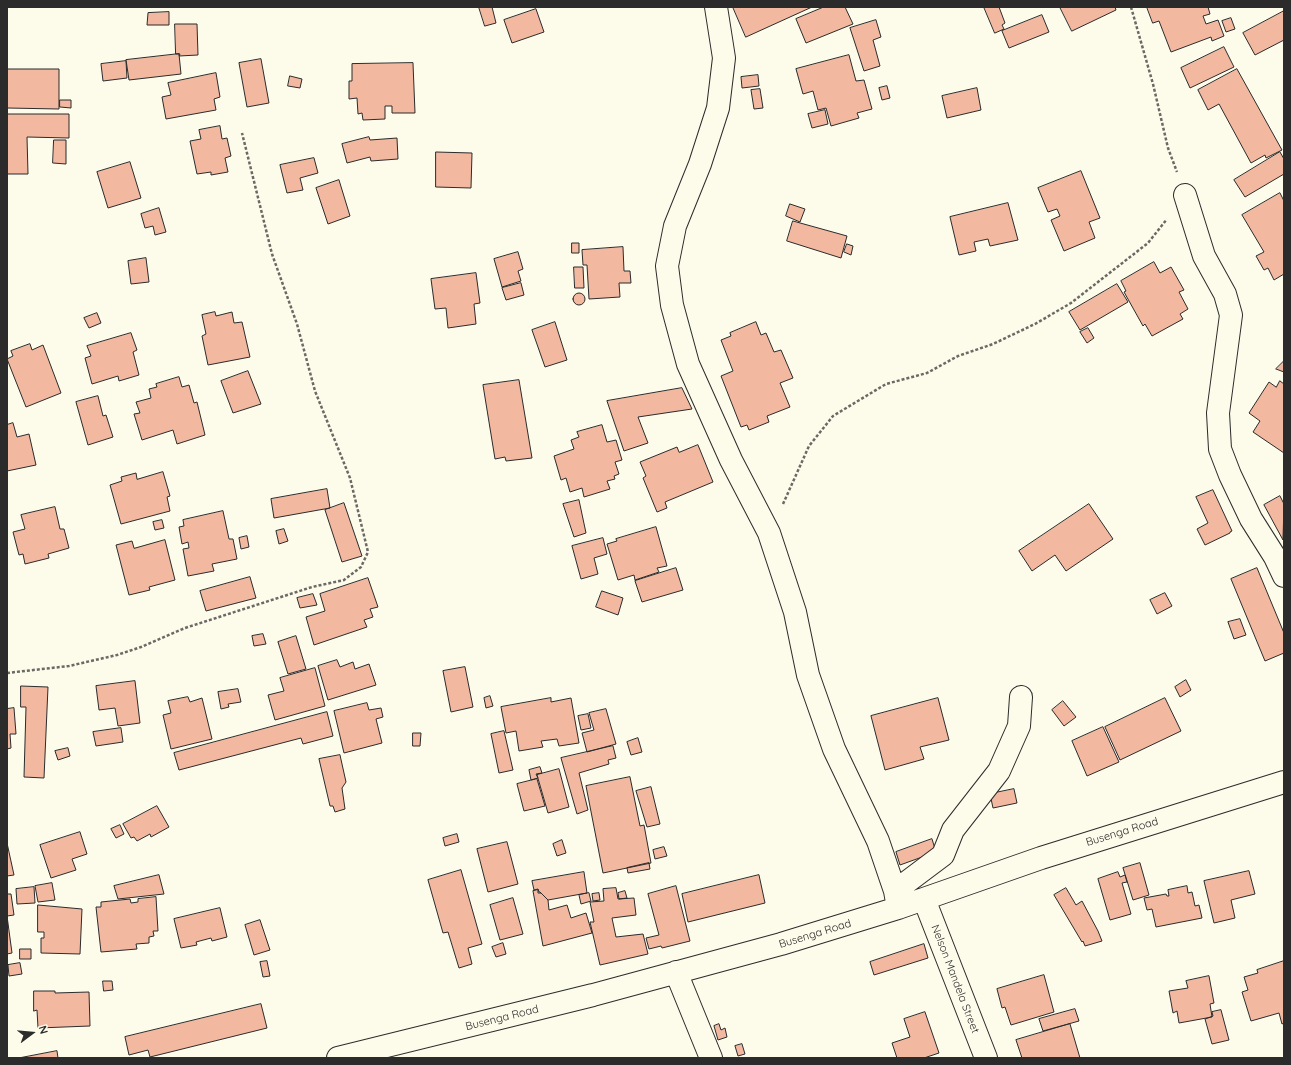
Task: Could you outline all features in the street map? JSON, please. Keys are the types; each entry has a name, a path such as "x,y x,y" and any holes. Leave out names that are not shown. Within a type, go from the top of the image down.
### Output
{"street":[{"path":"716,7 724,58 718,108 700,164 675,226 666,266 672,305 688,364 731,460 769,534 795,612 808,675 834,749 878,841 897,900 943,855 953,830 999,771 1019,726 1021,697"},
{"path":"1185,195 1204,256 1225,294 1231,315 1218,413 1220,449 1230,475 1248,512 1275,557 1284,576"},
{"name":"Busenga Road","path":"338,1058 781,944 897,900 924,899 1041,858 1284,782"},
{"name":"Nelson Mandela Street","path":"924,899 986,1058"},
{"path":"676,972 711,1058"}],"path":[{"path":"769,534 809,446 833,416 886,384 927,373 958,356 993,344 1028,327 1071,303 1148,243 1185,195 1168,148 1153,84 1131,7"},
{"path":"7,673 70,666 117,655 141,648 185,628 312,587 344,580 361,567 368,552 350,478 315,391 297,324 272,254 242,133"}],"building":[{"path":"479,7 492,7 496,23 485,26"},
{"path":"733,7 812,7 746,37"},
{"path":"824,7 845,7 853,24 806,43 796,19"},
{"path":"984,7 999,7 1005,23 1002,25 1004,29 995,33"},
{"path":"1060,7 1115,7 1116,10 1072,31"},
{"path":"1147,7 1208,7 1210,14 1203,16 1206,24 1218,20 1224,36 1212,41 1211,37 1171,52 1159,21 1153,23"},
{"path":"536,9 544,32 512,43 504,20"},
{"path":"1284,11 1284,40 1255,55 1243,33"},
{"path":"169,12 169,25 147,25 148,13"},
{"path":"1042,15 1049,32 1009,48 1002,31"},
{"path":"1231,18 1235,29 1226,32 1222,21"},
{"path":"876,20 881,37 873,40 880,66 864,71 850,28"},
{"path":"175,24 197,24 198,55 179,56 180,54 176,54"},
{"path":"1224,47 1234,67 1190,88 1181,68"},
{"path":"179,54 181,74 129,80 126,60"},
{"path":"849,55 856,81 864,80 872,109 857,113 859,118 831,126 826,108 818,110 813,91 803,94 796,69"},
{"path":"261,59 269,103 247,107 239,63"},
{"path":"126,61 127,78 103,81 101,64"},
{"path":"413,63 415,113 392,113 392,106 385,106 385,119 363,120 362,113 358,114 357,98 349,99 349,81 352,81 352,64"},
{"path":"7,69 59,69 59,109 7,108"},
{"path":"1237,69 1282,150 1266,158 1265,155 1251,163 1219,104 1208,110 1198,90"},
{"path":"216,73 220,97 214,99 216,110 166,119 162,97 171,95 168,83"},
{"path":"758,75 759,86 742,88 741,77"},
{"path":"290,76 302,79 300,88 288,86"},
{"path":"887,86 890,98 882,100 879,88"},
{"path":"977,88 981,110 947,118 942,96"},
{"path":"760,89 763,108 754,109 751,90"},
{"path":"60,100 71,100 71,108 60,107"},
{"path":"825,110 828,124 812,128 808,114"},
{"path":"7,114 69,114 69,138 27,137 28,174 7,174"},
{"path":"220,126 222,139 227,138 231,156 225,158 228,172 211,175 211,172 197,174 190,141 201,139 199,130"},
{"path":"369,137 370,140 397,138 398,159 371,161 370,157 347,163 342,144"},
{"path":"54,140 66,140 66,164 53,163"},
{"path":"436,152 472,153 471,188 436,187"},
{"path":"1280,152 1284,159 1284,174 1245,197 1234,180"},
{"path":"314,158 318,173 300,178 303,190 287,193 280,165"},
{"path":"130,162 141,198 108,208 97,172"},
{"path":"1081,171 1100,218 1089,222 1095,238 1064,251 1051,220 1060,216 1057,209 1048,212 1038,188"},
{"path":"339,180 350,216 328,224 316,188"},
{"path":"1280,193 1284,201 1284,274 1274,280 1268,268 1264,270 1256,256 1264,252 1242,215"},
{"path":"1008,203 1018,240 990,246 988,239 974,242 976,251 959,255 950,217"},
{"path":"790,204 805,209 800,222 786,216"},
{"path":"159,208 166,232 155,235 153,226 145,228 141,214"},
{"path":"793,221 847,236 841,258 787,241"},
{"path":"572,243 579,243 579,253 572,253"},
{"path":"847,244 853,246 851,255 844,252"},
{"path":"623,247 624,271 630,271 631,283 619,283 620,297 589,299 587,265 583,265 582,250"},
{"path":"518,252 523,269 518,271 521,281 502,287 494,259"},
{"path":"146,258 149,282 131,284 128,261"},
{"path":"1154,262 1160,273 1171,267 1184,290 1179,292 1188,309 1180,314 1183,319 1152,336 1145,324 1143,326 1124,292 1126,291 1121,281"},
{"path":"574,267 583,267 584,288 575,288"},
{"path":"476,273 480,303 474,304 476,324 448,328 446,308 435,309 431,279"},
{"path":"521,283 524,295 506,300 502,288"},
{"path":"1117,284 1128,302 1080,330 1069,312"},
{"path":"577,293 581,293 585,299 581,305 577,305 573,301 573,297"},
{"path":"215,312 216,316 232,312 234,323 242,322 250,357 208,365 202,336 206,334 202,315"},
{"path":"97,313 101,323 89,328 84,318"},
{"path":"555,322 567,360 545,367 532,330"},
{"path":"756,322 761,335 766,333 774,352 781,350 793,378 780,383 790,407 767,416 769,422 749,430 747,425 741,427 721,376 733,371 721,340 731,336 730,333"},
{"path":"1088,328 1094,338 1087,343 1080,332"},
{"path":"131,333 137,350 133,352 139,375 119,381 118,376 92,384 85,358 91,356 87,346"},
{"path":"30,344 32,350 43,345 61,393 26,407 7,359 13,356 11,351"},
{"path":"1284,361 1284,372 1276,369"},
{"path":"248,371 261,404 233,413 221,381"},
{"path":"179,377 182,387 189,385 194,403 197,402 205,435 177,444 173,430 142,440 134,414 140,413 136,402 151,398 149,389 157,387 156,384"},
{"path":"519,380 532,458 506,461 505,457 495,459 483,385"},
{"path":"1280,381 1284,384 1284,453 1253,432 1260,421 1249,413 1269,382 1276,387"},
{"path":"682,388 692,409 638,417 648,443 624,451 607,401"},
{"path":"98,396 103,416 106,415 113,437 88,445 76,402"},
{"path":"13,423 17,437 29,434 36,465 7,471 7,425"},
{"path":"602,425 607,442 616,440 622,460 615,462 619,474 614,476 615,479 607,481 610,489 584,497 582,488 570,492 566,478 561,480 554,456 574,449 571,440 579,437 577,432"},
{"path":"698,445 713,482 665,502 667,508 657,512 643,478 646,476 640,462 677,447 679,452"},
{"path":"163,472 170,496 167,497 170,511 121,524 110,485 122,481 121,477 136,473 137,479"},
{"path":"327,489 330,508 274,518 271,499"},
{"path":"1213,490 1232,531 1205,545 1197,529 1208,523 1196,497"},
{"path":"1280,496 1284,504 1283,540 1264,505"},
{"path":"579,500 586,533 574,537 563,504"},
{"path":"344,503 362,556 342,562 325,510"},
{"path":"1089,504 1113,539 1066,571 1055,555 1032,571 1019,551"},
{"path":"55,507 60,529 64,529 69,548 48,554 49,558 25,564 23,554 19,555 13,532 25,529 21,515"},
{"path":"223,511 229,539 233,539 237,559 212,564 214,571 188,576 183,549 189,548 188,542 182,544 179,527 184,526 183,520"},
{"path":"162,520 164,528 155,530 153,522"},
{"path":"656,527 667,566 657,568 659,572 635,580 634,575 618,580 607,544 617,541 616,539"},
{"path":"284,529 288,541 279,544 276,531"},
{"path":"247,536 249,547 241,549 239,538"},
{"path":"603,538 607,554 594,558 598,574 581,579 572,546"},
{"path":"165,540 175,580 149,587 150,590 129,595 116,545 132,541 134,548"},
{"path":"676,568 683,590 642,602 635,581"},
{"path":"1257,568 1284,633 1284,653 1265,661 1231,579"},
{"path":"250,577 256,598 206,611 200,591"},
{"path":"368,578 378,607 370,609 373,617 364,620 367,627 314,645 306,617 325,611 320,594"},
{"path":"602,591 623,598 618,615 596,607"},
{"path":"1165,593 1172,606 1157,614 1150,600"},
{"path":"313,594 317,605 300,608 297,598"},
{"path":"1240,619 1246,635 1234,639 1228,622"},
{"path":"263,634 266,644 254,646 252,636"},
{"path":"296,636 306,669 288,674 278,642"},
{"path":"337,660 340,667 353,662 355,669 369,664 376,685 328,700 318,666"},
{"path":"465,667 473,707 451,712 443,671"},
{"path":"315,668 325,706 275,720 268,695 284,691 280,678"},
{"path":"1186,680 1191,690 1180,697 1175,687"},
{"path":"135,681 140,723 118,726 115,708 99,710 96,686"},
{"path":"21,686 48,687 44,778 24,777 26,707 21,707"},
{"path":"238,689 241,702 228,704 229,707 221,709 218,692"},
{"path":"490,696 493,706 486,708 484,698"},
{"path":"188,697 190,702 202,698 212,739 171,749 163,715 171,713 168,701"},
{"path":"551,698 551,702 571,698 579,743 559,746 557,739 541,741 543,747 519,751 516,731 506,733 501,707"},
{"path":"938,698 949,740 920,747 924,759 885,770 871,716"},
{"path":"1165,698 1181,731 1120,760 1105,727"},
{"path":"1063,701 1076,717 1064,726 1052,710"},
{"path":"367,703 369,710 381,708 383,717 376,719 382,743 344,753 334,711"},
{"path":"14,708 16,734 10,734 11,748 7,749 7,709"},
{"path":"606,709 616,744 587,752 582,733 594,730 589,713"},
{"path":"327,712 333,736 303,744 301,738 179,770 174,753"},
{"path":"588,714 591,728 581,730 578,716"},
{"path":"1103,727 1119,762 1087,776 1072,741"},
{"path":"121,728 123,742 96,746 93,732"},
{"path":"504,731 513,770 499,773 491,734"},
{"path":"413,733 421,733 420,746 413,746"},
{"path":"638,738 642,752 631,755 627,742"},
{"path":"613,746 616,758 608,760 609,764 579,773 588,810 577,814 561,758"},
{"path":"68,748 70,756 58,760 55,751"},
{"path":"340,755 346,782 342,788 345,809 335,812 333,806 330,806 319,759"},
{"path":"540,767 542,773 536,774 538,778 531,780 529,770"},
{"path":"559,769 569,807 548,813 537,775"},
{"path":"630,777 640,826 644,825 651,863 603,873 586,786"},
{"path":"537,779 545,806 524,811 517,784"},
{"path":"651,787 660,824 647,827 636,791"},
{"path":"1014,789 1017,803 993,808 990,794"},
{"path":"157,806 169,827 151,837 150,834 137,841 134,837 131,838 123,824"},
{"path":"120,825 124,834 116,838 111,829"},
{"path":"80,832 87,854 72,859 76,870 51,878 40,845"},
{"path":"457,834 459,842 445,846 443,838"},
{"path":"932,839 936,852 900,865 896,852"},
{"path":"562,840 566,853 557,856 553,844"},
{"path":"507,842 518,884 488,892 477,849"},
{"path":"7,843 14,875 7,876"},
{"path":"664,847 667,856 655,859 653,850"},
{"path":"649,863 650,869 628,873 627,868"},
{"path":"1140,863 1149,895 1133,900 1123,868"},
{"path":"461,870 482,944 468,948 472,964 459,968 448,932 443,933 428,880"},
{"path":"1249,871 1255,894 1231,900 1235,918 1214,923 1204,881"},
{"path":"584,872 587,893 548,900 539,892 538,889 534,890 532,881"},
{"path":"1118,872 1120,877 1125,875 1127,882 1122,883 1131,914 1110,920 1098,879"},
{"path":"159,875 164,894 118,899 114,886"},
{"path":"759,875 765,903 688,922 682,894"},
{"path":"52,883 55,900 38,902 35,886"},
{"path":"676,886 690,941 662,948 661,946 649,949 646,938 659,935 648,894"},
{"path":"1187,886 1188,893 1192,892 1195,906 1199,905 1202,918 1156,927 1152,909 1147,910 1144,898 1166,894 1169,896 1168,890"},
{"path":"34,887 35,903 17,904 16,889"},
{"path":"616,888 618,899 634,898 636,915 612,918 616,937 643,934 648,954 600,965 590,922 594,922 590,902 604,901 603,889"},
{"path":"1066,888 1076,905 1082,901 1102,941 1085,946 1083,941 1082,942 1054,895"},
{"path":"538,890 538,893 541,893 548,900 549,910 567,905 571,918 586,913 592,933 543,946 533,891"},
{"path":"625,891 627,898 619,899 618,893"},
{"path":"589,893 591,901 581,904 579,895"},
{"path":"599,893 600,900 593,901 592,894"},
{"path":"7,894 11,894 14,915 7,916"},
{"path":"156,897 158,931 153,931 154,936 149,937 149,943 136,944 137,949 101,952 96,907 101,907 101,902 130,899 131,903 138,902 138,899"},
{"path":"513,898 523,934 500,940 490,905"},
{"path":"38,905 82,909 80,954 41,953 41,938 44,938 44,932 38,932"},
{"path":"220,908 227,937 212,941 211,938 196,942 197,945 181,948 174,919"},
{"path":"7,916 12,953 7,954"},
{"path":"260,920 270,950 254,955 245,925"},
{"path":"503,943 506,954 496,957 492,947"},
{"path":"924,944 928,958 874,975 870,962"},
{"path":"20,949 31,949 31,959 20,959"},
{"path":"267,961 270,976 263,977 260,962"},
{"path":"1284,961 1284,1023 1282,1024 1279,1013 1251,1021 1242,992 1248,990 1244,977 1258,973 1257,970"},
{"path":"20,963 22,974 9,976 8,965"},
{"path":"1044,975 1054,1012 1011,1025 1005,1007 1002,1008 997,989"},
{"path":"1209,976 1214,1003 1210,1004 1212,1017 1179,1023 1177,1011 1173,1013 1169,991 1188,988 1186,981"},
{"path":"103,981 112,981 113,990 104,991"},
{"path":"34,991 55,991 55,993 89,992 90,1026 38,1028 37,1010 34,1011"},
{"path":"261,1004 267,1028 150,1057 148,1050 129,1055 125,1037"},
{"path":"1075,1009 1079,1021 1043,1031 1039,1019"},
{"path":"1221,1010 1229,1040 1212,1044 1205,1019 1213,1016 1212,1012"},
{"path":"925,1012 939,1053 924,1058 897,1058 892,1043 910,1037 904,1019"},
{"path":"719,1024 721,1030 725,1028 727,1037 718,1040 714,1026"},
{"path":"1070,1024 1080,1058 1022,1058 1016,1040"},
{"path":"742,1044 745,1054 738,1056 735,1046"},
{"path":"57,1051 58,1058 19,1058"}]}
